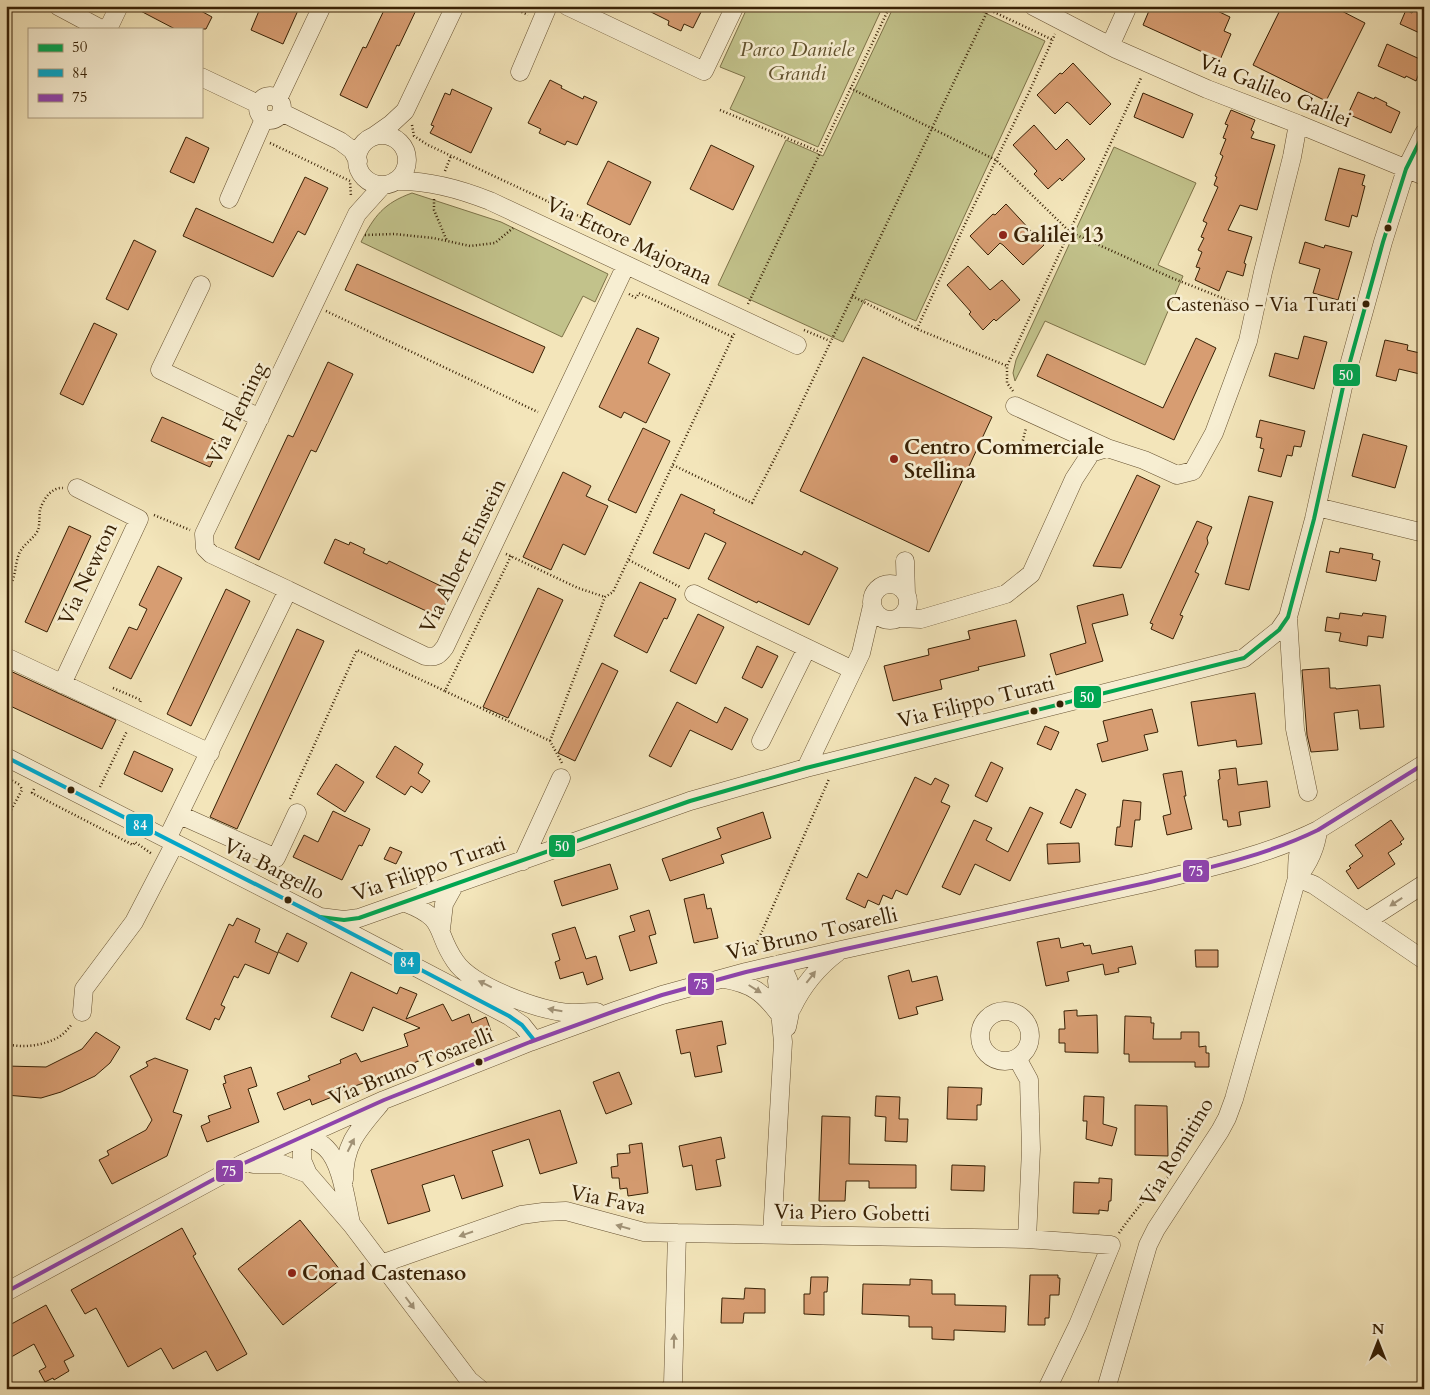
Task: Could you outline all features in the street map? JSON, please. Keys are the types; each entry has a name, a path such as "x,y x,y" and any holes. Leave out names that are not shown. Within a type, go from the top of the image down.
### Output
{"street":[{"path":"58,6 99,28"},
{"path":"108,28 119,6"},
{"path":"202,78 275,120 322,6"},
{"path":"364,154 391,124 405,112 456,6"},
{"path":"567,6 704,71 735,6"},
{"name":"Via Galileo Galilei","path":"1033,6 1110,46 1207,89 1424,176"},
{"path":"1110,46 1128,6"},
{"path":"520,72 545,14"},
{"path":"280,106 364,154 373,183 389,183"},
{"path":"229,199 256,138 261,112"},
{"name":"Via Fleming","path":"354,206 399,178 405,169 405,112"},
{"path":"1021,408 1107,448 1144,460 1177,475 1193,471 1214,432 1248,341 1292,157 1298,124"},
{"name":"Via Filippo Turati","path":"1308,792 1295,729 1288,618 1317,507 1343,387 1382,242 1406,169 1424,133"},
{"path":"364,154 380,134 392,136 404,149"},
{"name":"Via Ettore Majorana","path":"404,149 416,166 438,186"},
{"name":"Via Fleming","path":"204,534 344,241 354,206 364,154"},
{"name":"Via Ettore Majorana","path":"389,183 410,180 476,195 797,345"},
{"name":"Via Albert Einstein","path":"288,590 425,656 434,657 440,654 626,265"},
{"path":"200,284 160,370 260,418"},
{"path":"902,609 921,619 1006,594 1031,574 1074,479 1091,453 1107,448"},
{"name":"Via Newton","path":"62,684 138,519 77,488"},
{"path":"1317,507 1424,533"},
{"path":"82,1012 84,989 134,922 171,842 180,815 288,590 211,554 205,548 204,534"},
{"path":"806,768 861,653 874,594 896,574 905,560 902,609 878,632 861,653"},
{"path":"883,585 894,584 899,586 902,609"},
{"path":"694,594 853,670"},
{"path":"872,606 878,616 888,621 902,609"},
{"name":"Via Filippo Turati","path":"320,918 350,920 406,903 690,801 806,768 1244,658 1279,630 1288,618"},
{"path":"761,742 807,648"},
{"path":"6,657 210,753"},
{"name":"Via Bargello","path":"6,757 516,1020 534,1040"},
{"name":"Via Bruno Tosarelli","path":"6,1292 242,1164 384,1100 534,1040 615,1011 721,978 1162,879 1263,851 1311,833 1424,764"},
{"name":"Via Filippo Turati","path":"523,860 561,778"},
{"name":"Via Bargello","path":"180,815 276,858 293,808"},
{"name":"Via Romitino","path":"1107,1384 1148,1245 1156,1229 1220,1131 1230,1112 1297,878 1299,847 1311,833"},
{"path":"1263,851 1285,858 1297,878 1314,884 1424,960"},
{"path":"1368,920 1424,884"},
{"path":"441,929 444,904 454,886"},
{"path":"406,903 429,914 441,929 456,963 468,975 481,982 530,1005 570,1013 615,1011"},
{"path":"785,1013 817,970 840,950"},
{"path":"772,1234 785,1013 792,994 791,985 780,964"},
{"path":"721,978 751,986 785,1013"},
{"path":"530,1005 536,1027 534,1040"},
{"path":"1017,1058 1029,1080 1031,1149 1027,1240"},
{"path":"344,1193 345,1157 350,1145 361,1127 384,1100"},
{"path":"352,1225 338,1168 327,1148 320,1142 305,1136 302,1160 308,1174 352,1225 468,1380 480,1389"},
{"path":"242,1164 268,1162 282,1164 308,1174"},
{"name":"Via Fava","path":"381,1264 521,1216 543,1212 566,1211 644,1232 677,1233"},
{"path":"670,1389 674,1384 677,1233"},
{"name":"Via Piero Gobetti","path":"677,1233 1027,1240 1111,1245"},
{"path":"1047,1389 1078,1325 1111,1245"}],"path":[{"path":"509,6 545,14"},
{"path":"981,6 1052,40"},
{"path":"673,466 752,503 786,436 988,10"},
{"path":"917,329 1061,21"},
{"path":"1022,444 1026,432 1021,408 1007,382 1007,366 1148,63"},
{"path":"850,88 996,160 1070,232 1172,278 1255,311"},
{"path":"720,110 820,152"},
{"path":"256,138 299,156 350,181 354,206"},
{"path":"428,145 613,232 610,239"},
{"path":"438,186 434,200 434,210 447,241"},
{"path":"344,241 364,236 394,234 470,246 495,243 513,228 519,214"},
{"path":"852,296 917,329 1007,366"},
{"path":"314,305 553,419"},
{"path":"6,589 14,579 19,555 24,546 37,532 40,509 48,494 58,488 77,488"},
{"path":"138,519 143,510 204,534"},
{"path":"492,547 578,588 605,597 550,741"},
{"path":"446,692 511,556"},
{"path":"629,560 694,594"},
{"path":"293,808 357,650 550,741 561,760 564,772 561,778"},
{"path":"83,819 141,700 106,685"},
{"path":"746,972 749,960 838,760"},
{"path":"6,778 20,785 22,790 6,819"},
{"path":"20,785 24,781"},
{"path":"30,784 36,788 32,793 133,845 135,842 151,852 153,856"},
{"path":"1111,1245 1144,1202 1162,1182 1175,1172"}],"green space":[{"name":"Parco Daniele Grandi","path":"748,6 883,6 818,147 730,109 745,77 720,67"},
{"path":"894,6 970,6 1045,41 916,321 865,299 843,342 718,285 786,140 823,156"},
{"path":"1114,147 1196,183 1158,265 1183,276 1145,365 1045,321 1015,381 1013,373 1016,360"},
{"path":"412,193 501,222 608,274 595,302 583,296 562,337 361,242 375,218 387,206"}],"building":[{"path":"131,6 204,6 201,11 212,17 206,29 173,28"},
{"path":"261,6 300,6 283,44 251,30"},
{"path":"386,6 418,6 367,108 340,95 363,47 366,48"},
{"path":"639,6 698,6 696,10 701,12 693,28 684,24 681,31 668,25 669,21"},
{"path":"1151,6 1207,6 1230,17 1224,31 1231,34 1220,60 1143,25"},
{"path":"1282,6 1332,6 1365,23 1326,101 1253,65"},
{"path":"1416,7 1424,11 1424,35 1400,24 1406,10 1412,13"},
{"path":"1387,44 1424,61 1416,81 1378,66"},
{"path":"1073,63 1111,104 1090,125 1067,102 1055,114 1037,95"},
{"path":"550,80 583,99 584,96 597,102 577,145 567,141 565,145 539,133 541,129 528,123"},
{"path":"452,89 492,108 471,153 430,133 434,126 431,125 445,93 450,95"},
{"path":"1358,92 1374,99 1375,97 1400,112 1391,133 1348,114"},
{"path":"1143,93 1193,114 1183,138 1134,117"},
{"path":"1231,110 1255,120 1251,130 1254,132 1251,138 1275,145 1257,210 1240,205 1228,230 1252,237 1244,263 1246,264 1243,276 1227,271 1219,291 1195,280 1200,268 1196,267 1202,252 1198,250 1204,238 1201,237 1207,223 1203,221 1218,187 1214,185 1217,177 1215,176 1223,156 1220,154 1226,139 1223,138 1228,125 1225,124"},
{"path":"1034,125 1056,150 1067,139 1085,159 1062,181 1060,178 1048,189 1034,174 1037,171 1013,145"},
{"path":"186,137 209,148 194,183 170,172"},
{"path":"711,145 754,166 733,210 690,189"},
{"path":"608,161 651,182 630,225 587,204"},
{"path":"1339,168 1365,175 1362,185 1365,186 1357,217 1352,215 1349,227 1325,220"},
{"path":"305,177 328,188 305,235 298,231 273,277 183,236 196,208 273,243"},
{"name":"Galilei 13","path":"1006,204 1044,245 1023,265 1000,243 988,255 970,236"},
{"path":"134,240 156,251 128,310 106,299"},
{"path":"1305,242 1324,248 1325,245 1352,252 1338,300 1313,293 1320,269 1299,263"},
{"path":"357,264 545,347 533,373 345,290"},
{"path":"968,266 990,290 1002,280 1020,300 996,321 994,319 983,330 969,314 971,312 947,285"},
{"path":"94,323 117,334 83,405 60,394"},
{"path":"637,328 659,338 648,363 670,374 646,423 624,412 621,418 599,407"},
{"path":"1304,336 1327,342 1314,389 1269,376 1275,353 1298,359"},
{"path":"1196,338 1216,348 1174,440 1037,376 1047,354 1163,408"},
{"path":"1385,340 1408,345 1407,350 1424,354 1424,375 1399,369 1396,381 1376,376"},
{"name":"Centro Commerciale Stellina","path":"863,357 992,417 929,552 800,491"},
{"path":"328,362 353,374 316,452 311,450 259,560 235,548 288,435 293,437"},
{"path":"162,417 221,443 210,467 151,441"},
{"path":"1260,420 1305,431 1301,447 1294,446 1292,456 1287,455 1281,477 1258,471 1264,449 1260,448 1262,438 1256,437"},
{"path":"643,428 670,441 636,513 608,500"},
{"path":"1363,434 1407,446 1395,488 1352,476"},
{"path":"563,472 591,486 586,496 608,506 585,555 563,544 551,570 523,557"},
{"path":"1137,475 1160,486 1121,568 1093,566"},
{"path":"681,494 715,510 713,513 802,555 804,551 838,568 809,625 758,601 757,603 708,579 726,543 705,533 689,569 653,553"},
{"path":"1249,496 1273,502 1249,590 1225,584"},
{"path":"1197,521 1212,527 1207,538 1208,543 1195,572 1199,574 1180,615 1183,616 1173,639 1151,629 1153,624 1150,623"},
{"path":"69,526 91,536 47,632 25,622"},
{"path":"335,539 349,545 350,542 365,549 363,553 387,564 389,561 445,588 443,591 450,594 439,617 324,563"},
{"path":"1340,548 1373,554 1372,559 1380,561 1376,581 1326,572 1330,551 1339,553"},
{"path":"158,566 182,578 131,679 109,668 129,627 137,630 147,609 139,605"},
{"path":"640,582 676,599 667,619 664,618 647,653 614,636"},
{"path":"538,588 563,600 508,718 483,707"},
{"path":"226,589 250,601 191,726 167,714"},
{"path":"1123,594 1128,615 1092,624 1103,661 1056,675 1050,654 1086,643 1077,606"},
{"path":"1340,613 1362,616 1363,613 1386,616 1383,638 1368,636 1367,646 1339,641 1341,633 1325,631 1327,617 1339,619"},
{"path":"698,614 724,627 696,684 670,671"},
{"path":"1016,620 1025,656 978,667 979,670 940,680 942,689 893,701 884,666 929,655 928,649 970,639 968,631"},
{"path":"297,629 324,641 237,829 210,817"},
{"path":"757,646 778,656 762,688 742,678"},
{"path":"602,663 618,671 575,761 558,753"},
{"path":"1329,668 1330,688 1380,685 1384,727 1360,729 1358,710 1334,713 1338,750 1311,752 1307,735 1302,670"},
{"path":"6,669 116,720 102,749 6,704"},
{"path":"1255,693 1262,744 1237,747 1236,740 1198,746 1191,702"},
{"path":"677,702 717,723 725,707 748,719 732,750 690,730 671,767 649,756"},
{"path":"1152,709 1158,732 1144,735 1148,750 1102,762 1097,744 1108,741 1103,721"},
{"path":"1045,726 1059,732 1051,750 1037,744"},
{"path":"395,746 423,764 418,773 430,781 422,793 411,786 405,795 376,777"},
{"path":"134,751 173,769 162,792 124,774"},
{"path":"991,762 1003,768 987,802 975,796"},
{"path":"336,764 364,782 345,812 317,794"},
{"path":"1236,768 1238,785 1267,781 1270,807 1239,812 1241,825 1228,827 1227,820 1223,820 1218,780 1220,779 1219,770"},
{"path":"1182,771 1186,796 1184,796 1192,829 1167,835 1163,816 1171,814 1163,774"},
{"path":"915,777 931,785 935,778 949,785 941,802 950,806 907,895 896,890 892,899 883,895 879,905 868,900 865,908 846,899 858,873 867,878"},
{"path":"1076,789 1086,794 1071,828 1060,823"},
{"path":"1123,800 1141,802 1140,820 1135,820 1132,847 1115,845 1117,827 1120,827"},
{"path":"1030,807 1043,813 1010,881 975,864 960,895 942,887 974,820 992,828 986,840 1008,852"},
{"path":"333,811 370,829 362,846 359,845 342,880 293,857 304,835 318,842"},
{"path":"763,812 771,838 721,855 724,863 670,881 662,859 721,838 717,828"},
{"path":"1391,820 1404,839 1400,842 1402,844 1388,853 1395,864 1358,889 1346,871 1351,868 1349,866 1363,856 1355,845"},
{"path":"1079,843 1080,862 1048,864 1047,844"},
{"path":"390,847 402,852 396,864 384,859"},
{"path":"610,864 618,889 562,906 554,881"},
{"path":"704,894 707,909 711,908 718,938 694,943 684,899"},
{"path":"649,910 656,934 649,936 657,963 630,971 619,936 635,931 630,916"},
{"path":"237,918 260,929 255,942 278,953 269,974 245,964 238,978 234,976 221,1005 225,1007 219,1020 215,1018 210,1030 186,1019 229,924 233,926"},
{"path":"575,927 586,959 596,956 603,979 587,985 583,972 560,979 555,962 560,960 552,934"},
{"path":"287,933 307,943 298,962 278,952"},
{"path":"1059,938 1061,948 1083,943 1084,946 1090,945 1092,954 1132,946 1136,964 1118,968 1119,972 1105,975 1103,964 1067,972 1069,981 1046,986 1037,942"},
{"path":"1195,950 1218,950 1218,967 1196,967"},
{"path":"909,970 912,982 937,976 943,1000 916,1007 918,1014 899,1019 888,976"},
{"path":"351,972 397,994 400,987 417,994 406,1019 443,1004 452,1021 469,1014 472,1023 486,1017 491,1031 404,1068 336,1093 337,1095 312,1105 310,1099 284,1110 277,1093 310,1080 308,1076 341,1063 340,1060 356,1053 361,1062 408,1046 404,1034 420,1028 373,1007 363,1031 331,1017"},
{"path":"1077,1010 1077,1016 1097,1015 1098,1053 1065,1052 1065,1043 1059,1043 1059,1029 1065,1029 1064,1011"},
{"path":"1125,1016 1151,1017 1151,1023 1154,1023 1153,1039 1181,1039 1181,1032 1199,1032 1199,1047 1206,1046 1206,1053 1209,1053 1209,1067 1195,1067 1195,1062 1129,1062 1129,1054 1124,1054"},
{"path":"722,1021 726,1044 717,1046 722,1072 695,1077 690,1052 681,1054 676,1030"},
{"path":"96,1032 120,1047 110,1063 95,1076 61,1092 41,1098 6,1095 6,1066 46,1067 82,1049"},
{"path":"155,1058 188,1070 173,1112 182,1115 167,1156 112,1184 99,1160 109,1155 107,1151 146,1130 152,1120 130,1076 148,1066 146,1062"},
{"path":"251,1067 257,1086 248,1089 259,1122 207,1142 201,1126 210,1122 208,1116 231,1108 223,1084 226,1083 224,1076"},
{"path":"619,1072 632,1104 606,1114 593,1082"},
{"path":"948,1087 982,1088 981,1105 977,1105 977,1120 947,1119"},
{"path":"876,1096 900,1097 899,1119 908,1119 907,1142 885,1141 886,1117 875,1116"},
{"path":"1084,1096 1104,1097 1103,1124 1117,1128 1112,1146 1086,1139 1087,1121 1083,1121"},
{"path":"1135,1105 1167,1106 1168,1156 1135,1155"},
{"path":"560,1110 577,1163 540,1174 529,1139 492,1151 503,1186 462,1199 454,1175 422,1185 430,1211 388,1224 371,1170"},
{"path":"822,1116 850,1117 849,1164 916,1165 916,1188 869,1188 869,1181 846,1181 845,1201 819,1201"},
{"path":"721,1137 725,1158 716,1160 721,1186 696,1190 692,1165 683,1167 679,1146"},
{"path":"642,1143 648,1193 628,1196 627,1188 620,1189 619,1178 612,1178 611,1167 618,1166 617,1154 630,1153 629,1145"},
{"path":"952,1165 985,1166 984,1191 951,1190"},
{"path":"1099,1178 1112,1179 1111,1201 1109,1201 1108,1211 1099,1210 1099,1214 1073,1213 1074,1182 1099,1183"},
{"name":"Conad Castenaso","path":"300,1220 345,1276 283,1325 238,1269"},
{"path":"182,1228 196,1254 193,1256 247,1354 217,1371 206,1351 173,1369 161,1348 128,1367 96,1308 85,1314 71,1290"},
{"path":"1030,1275 1058,1275 1058,1278 1060,1278 1059,1295 1050,1295 1049,1318 1045,1318 1045,1325 1028,1325"},
{"path":"811,1277 828,1277 827,1292 824,1292 824,1315 804,1314 804,1294 810,1294"},
{"path":"910,1279 932,1280 932,1294 955,1294 955,1305 1006,1306 1005,1332 954,1330 954,1340 932,1339 932,1327 909,1327 909,1316 862,1314 863,1284 910,1285"},
{"path":"745,1288 765,1289 765,1313 744,1313 743,1323 721,1323 722,1298 744,1299"},
{"path":"46,1305 74,1356 64,1361 69,1371 54,1380 53,1378 45,1382 39,1371 46,1367 34,1344 6,1360 6,1327"}],"transit line":[{"name":"50","path":"320,917 344,920 359,918 690,801 806,768 1244,658 1279,630 1288,617 1314,519 1343,387 1383,242 1406,169 1424,133"},
{"name":"84","path":"6,757 509,1016 522,1025 534,1040"},
{"name":"75","path":"6,1292 242,1164 384,1100 530,1042 662,995 746,972 1146,883 1256,855 1318,830 1424,764"}],"place":[{"name":"Galilei 13","path":"1003,235"},
{"name":"Castenaso - Via Turati","path":"1366,304"},
{"name":"Centro Commerciale Stellina","path":"894,459"},
{"name":"Conad Castenaso","path":"292,1273"}]}
